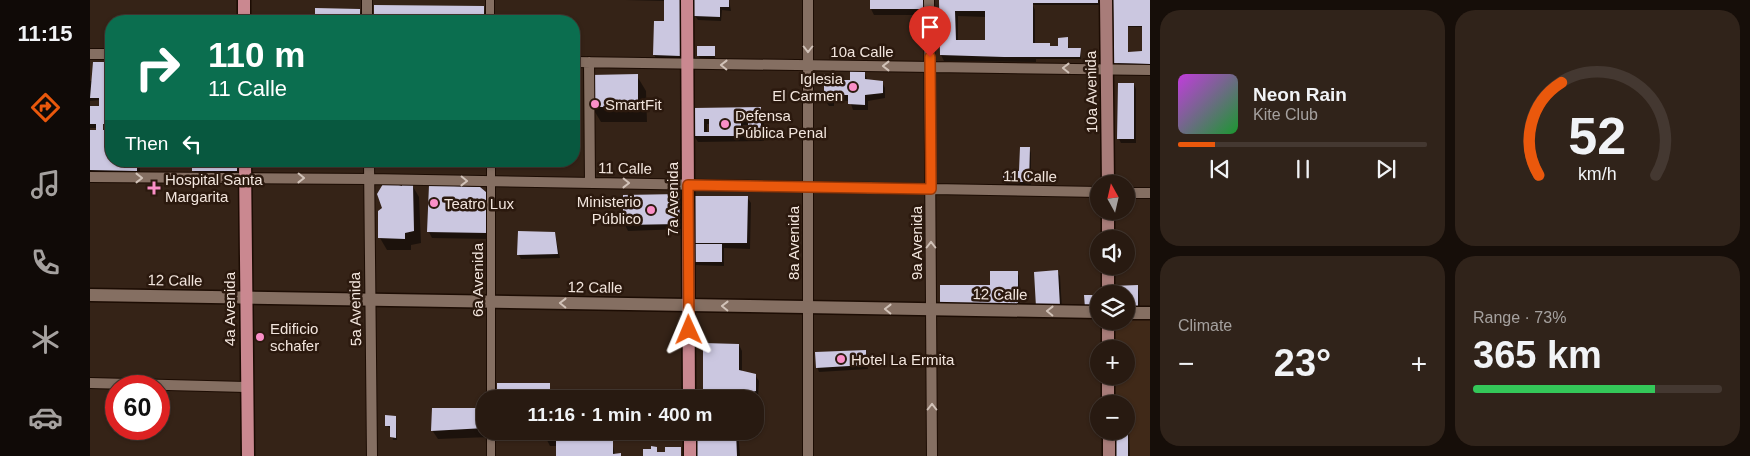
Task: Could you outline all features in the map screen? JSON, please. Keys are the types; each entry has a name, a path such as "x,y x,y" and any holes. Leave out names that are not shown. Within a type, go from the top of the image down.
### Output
{"main road":[{"path":"244,0 244,15"},
{"name":"7a Avenida","path":"687,0 689,390"},
{"name":"10a Avenida","path":"1106,0 1108,175"},
{"name":"4a Avenida","path":"245,167 248,456"},
{"path":"690,440 690,456"},
{"path":"1109,440 1109,456"}],"street":[{"path":"368,0 368,15"},
{"path":"490,0 490,15"},
{"name":"8a Avenida","path":"808,0 808,456"},
{"name":"9a Avenida","path":"929,0 932,456"},
{"path":"90,54 105,54"},
{"name":"10a Calle","path":"580,62 1150,70"},
{"path":"589,62 590,183"},
{"name":"5a Avenida","path":"369,167 372,456"},
{"name":"6a Avenida","path":"491,167 491,390"},
{"name":"11 Calle","path":"90,177 369,179 1090,192"},
{"path":"1135,193 1150,193"},
{"name":"12 Calle","path":"90,295 1090,312"},
{"path":"1135,313 1150,313"},
{"path":"90,383 246,386"},
{"path":"491,440 491,456"}],"shaded area":[{"path":"1135,319 1150,319 1150,456 1128,456 1127,440 1135,440 1135,395 1116,395 1115,385 1135,385 1135,340 1115,340 1115,330 1135,330"}],"building":[{"path":"664,0 681,0 680,56 653,55 654,21 664,21"},
{"path":"694,0 729,0 729,7 720,7 720,17 694,16"},
{"path":"870,0 924,0 924,9 870,9"},
{"path":"939,0 1098,0 1098,3 1033,3 1033,43 1050,43 1050,46 1058,46 1058,38 1068,37 1068,48 1081,48 1080,57 940,55","holes":["955,11 985,11 985,40 956,40"]},
{"path":"1113,0 1150,0 1150,64 1114,63","holes":["1128,26 1142,26 1142,51 1128,52"]},
{"path":"374,5 484,6 484,15 374,15"},
{"path":"315,8 360,9 360,15 315,15"},
{"path":"697,46 715,46 715,56 697,56"},
{"path":"93,62 105,62 105,124 103,124 103,130 105,130 105,167 137,167 137,171 90,170 90,130 96,130 96,124 90,124 90,106 99,106 99,98 90,98"},
{"name":"Iglesia El Carmen","path":"850,71 865,71 865,79 883,81 883,93 865,95 865,105 848,104 848,95 832,95 832,101 824,100 824,74 830,74 830,80 850,80"},
{"path":"638,74 638,107 591,107 590,75"},
{"path":"1118,83 1134,83 1134,139 1117,139"},
{"name":"Defensa Pública Penal","path":"761,107 761,136 693,136 693,108","holes":["704,119 709,119 709,132 704,132","741,119 748,119 748,128 741,128"]},
{"path":"1020,147 1030,147 1029,182 1003,182 1003,171 1019,171"},
{"path":"192,167 237,167 237,171 192,171"},
{"path":"393,183 402,186 402,184 413,184 414,231 405,233 405,239 378,238 378,211 382,208 377,194 383,184"},
{"path":"429,185 480,187 486,192 488,233 427,232"},
{"name":"Ministerio Público","path":"679,194 680,224 623,225 623,195"},
{"path":"690,196 748,196 747,243 690,243"},
{"path":"518,231 555,232 558,254 517,255"},
{"path":"690,244 722,244 722,262 690,262"},
{"path":"1058,270 1060,306 1036,307 1034,272"},
{"path":"990,271 1018,271 1018,304 940,305 940,285 990,285"},
{"path":"1135,285 1138,285 1138,307 1135,307"},
{"path":"1084,295 1090,295 1090,308 1085,308"},
{"path":"703,343 739,344 739,370 756,374 756,390 703,390"},
{"name":"Hotel La Ermita","path":"866,350 866,365 816,368 815,352"},
{"path":"497,383 550,383 550,390 497,390"},
{"path":"432,408 476,408 476,428 431,431"},
{"path":"385,415 396,416 396,438 390,437 390,426 385,426"},
{"path":"556,440 613,440 613,454 621,453 621,456 556,456"},
{"path":"695,440 736,440 737,456 696,456"},
{"path":"1116,440 1128,440 1128,456 1116,456"},
{"path":"651,446 657,447 657,452 665,452 665,447 681,447 681,456 643,456 643,449 651,449"}],"place":[{"name":"Iglesia El Carmen","path":"853,87"},
{"name":"SmartFit","path":"595,104"},
{"name":"Defensa Pública Penal","path":"725,124"},
{"name":"Hospital Santa Margarita","path":"154,188"},
{"name":"Teatro Lux","path":"434,203"},
{"name":"Ministerio Público","path":"651,210"},
{"name":"Edificio schafer","path":"260,337"},
{"name":"Hotel La Ermita","path":"841,359"}],"route":[{"path":"689,330 688,185 931,189 930,57"}]}
